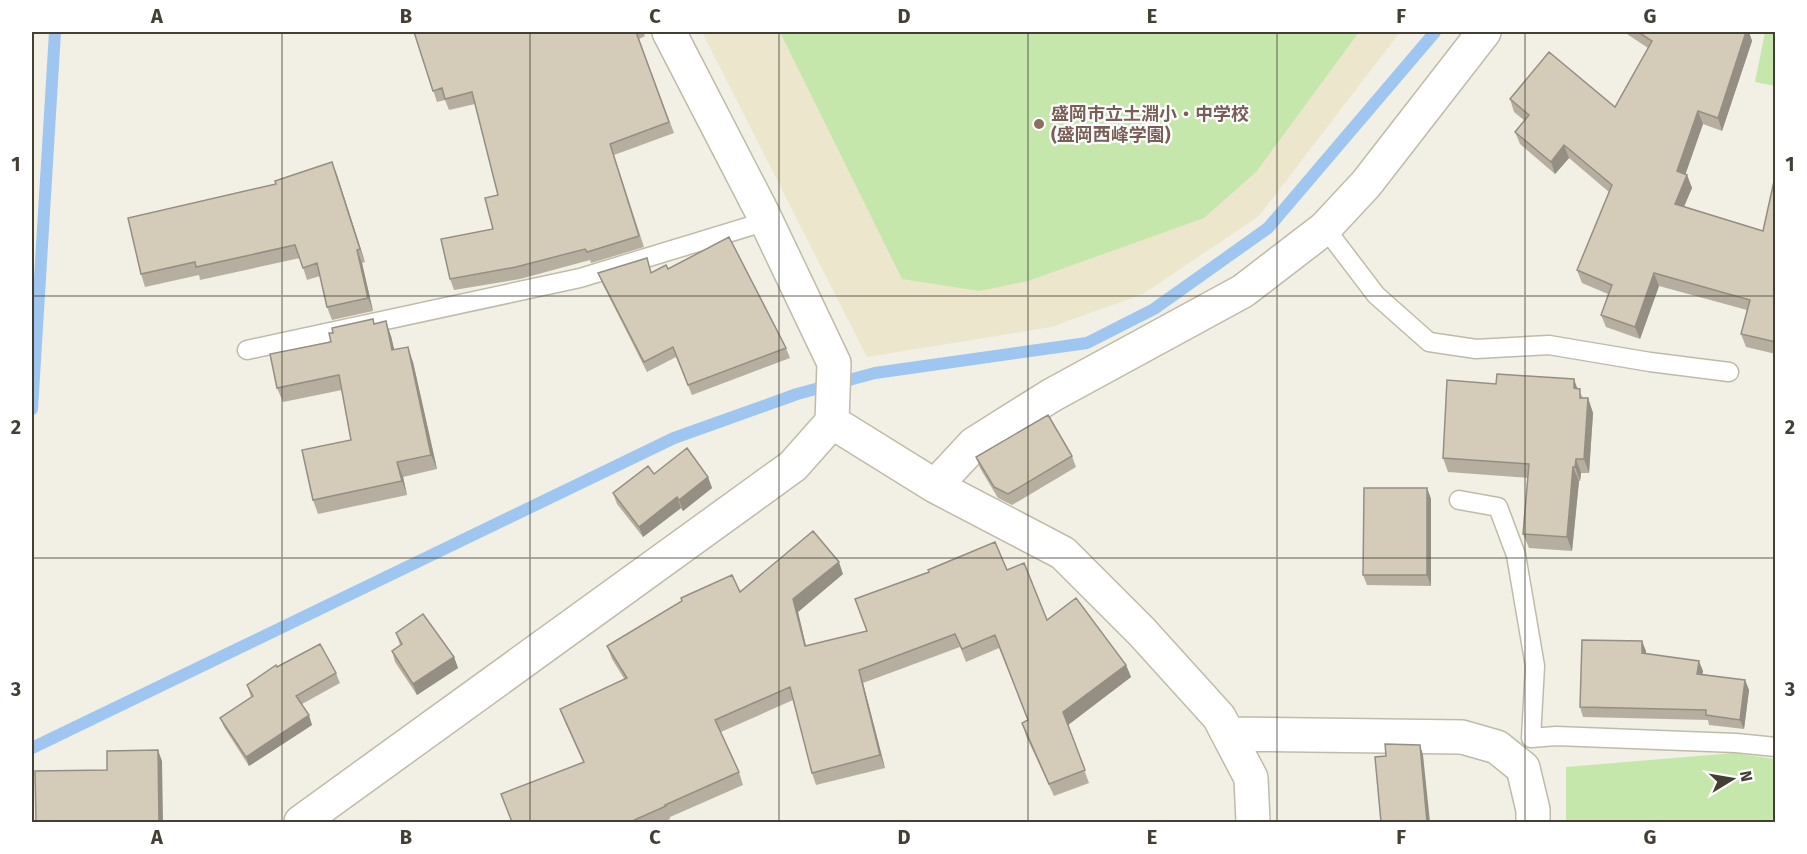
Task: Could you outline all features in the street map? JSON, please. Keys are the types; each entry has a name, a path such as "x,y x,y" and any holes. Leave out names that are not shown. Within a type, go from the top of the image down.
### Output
{"street":[{"path":"301,822 793,466 832,417 834,363 767,221 669,32"},
{"path":"936,486 975,444 1052,395 1243,291 1325,228 1366,184 1484,32"},
{"path":"832,417 936,486 1063,553 1219,717 1251,778 1253,822"},
{"path":"1228,734 1462,737 1497,747 1521,749 1533,810 1533,822"}],"lane":[{"path":"247,350 580,278 767,221"},
{"path":"1325,228 1376,295 1429,342 1476,349 1549,345 1650,362 1730,372"},
{"path":"1459,500 1498,507 1516,555 1535,666 1521,749 1556,736 1736,743 1776,747"}],"shaded area":[{"name":"盛岡市立土淵小・中学校 (盛岡西峰学園)","path":"702,32 1400,32 1259,216 1143,294 1051,327 867,357"}],"green space":[{"name":"盛岡市立土淵小・中学校 (盛岡西峰学園)","path":"780,32 1359,32 1256,172 1204,218 1028,281 979,291 902,279"},
{"path":"1765,32 1775,32 1775,86 1755,82"},
{"path":"1734,753 1775,759 1775,822 1566,822 1566,767"}],"building":[{"path":"414,32 636,32 669,122 610,144 639,236 587,252 585,249 516,267 450,279 441,239 493,229 485,198 498,195 472,92 445,99 442,88 433,91"},
{"path":"1638,32 1746,32 1718,118 1698,111 1677,171 1687,175 1675,204 1763,231 1776,172 1776,342 1741,334 1750,300 1654,273 1635,327 1601,315 1612,285 1577,270 1612,185 1564,145 1551,162 1515,132 1529,115 1510,99 1549,52 1615,107 1652,41"},
{"path":"332,162 360,249 357,250 368,298 327,307 317,263 303,268 295,245 196,267 195,262 141,274 128,218 276,184 275,181"},
{"path":"729,237 786,348 688,385 673,347 644,362 598,273 647,258 651,273 666,265 668,269"},
{"path":"373,319 374,324 386,321 392,350 408,347 431,455 397,462 402,481 313,500 302,450 351,440 339,375 277,388 270,354 331,342 329,333 333,333 332,328"},
{"path":"1497,374 1574,379 1574,388 1580,389 1580,398 1588,398 1584,459 1576,459 1575,467 1573,467 1567,537 1523,534 1529,464 1443,458 1447,380 1496,384"},
{"path":"1048,415 1072,456 1008,494 994,487 976,457"},
{"path":"687,448 708,477 679,500 677,497 639,527 613,493 648,466 654,474"},
{"path":"1364,488 1427,488 1427,575 1363,575"},
{"path":"813,531 839,562 793,599 805,646 867,631 855,599 929,572 928,570 995,542 1007,570 1024,563 1047,620 1076,598 1126,665 1063,712 1085,770 1049,784 1022,723 1028,720 995,635 962,649 955,634 859,670 880,755 812,773 790,687 715,720 739,772 630,822 512,822 501,794 584,762 560,709 627,678 607,646 682,601 681,598 732,575 740,592"},
{"path":"423,614 454,657 413,684 392,651 402,644 396,633"},
{"path":"1582,640 1642,641 1642,653 1699,661 1697,674 1745,680 1740,720 1706,715 1706,710 1580,707"},
{"path":"320,644 336,673 296,696 309,715 246,757 220,718 253,696 247,685 276,665 277,667"},
{"path":"1385,744 1420,745 1427,822 1381,822 1375,757 1386,756"},
{"path":"158,750 159,822 36,822 35,771 107,770 107,751"}],"waterway":[{"path":"32,409 55,32"},
{"path":"32,748 674,438 797,394 875,373 1087,343 1154,309 1268,228 1435,32"}],"place":[{"name":"盛岡市立土淵小・中学校 (盛岡西峰学園)","path":"1039,124"}]}
